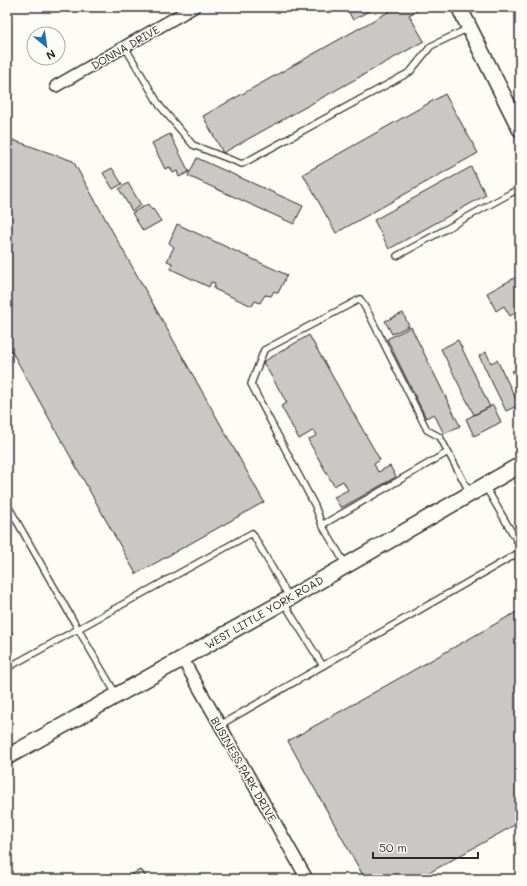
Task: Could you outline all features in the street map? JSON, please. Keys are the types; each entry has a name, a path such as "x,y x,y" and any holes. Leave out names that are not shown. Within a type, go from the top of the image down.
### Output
{"main road":[{"path":"460,7 520,129"},
{"name":"WEST LITTLE YORK ROAD","path":"7,757 286,600 470,493 518,468"}],"street":[{"name":"DONNA DRIVE","path":"56,86 194,7"},
{"name":"BUSINESS PARK DRIVE","path":"182,658 307,879"}],"lane":[{"path":"125,47 160,106 193,144 242,164 410,72 431,46 470,28"},
{"path":"397,256 520,188"},
{"path":"346,565 322,524 315,506 251,384 264,350 360,299 427,430 440,437 470,493"},
{"path":"322,524 448,452"},
{"path":"485,485 520,546"},
{"path":"7,504 117,695"},
{"path":"7,668 252,533 286,600 323,666"},
{"path":"220,725 520,552"},
{"path":"131,879 140,874 143,879"}],"building":[{"path":"346,7 376,7 353,20"},
{"path":"397,7 424,7 409,15 424,41 223,153 203,116"},
{"path":"513,7 520,7 520,21"},
{"path":"445,94 478,153 336,233 303,174"},
{"path":"170,134 189,172 179,177 177,171 173,173 170,167 165,169 152,143"},
{"path":"7,138 73,161 264,502 136,574 7,343"},
{"path":"197,158 303,206 294,224 188,176"},
{"path":"471,167 486,195 389,249 374,220"},
{"path":"112,168 122,184 113,189 103,173"},
{"path":"128,183 141,205 132,211 119,189"},
{"path":"148,204 161,221 143,231 132,213"},
{"path":"177,224 287,275 278,293 274,291 271,296 265,295 260,303 255,301 252,306 214,289 215,283 211,282 209,287 171,269 172,263 167,261 174,247 169,243"},
{"path":"520,275 520,310 510,316 504,306 496,311 487,293"},
{"path":"403,313 409,326 392,334 385,321"},
{"path":"411,327 460,426 444,434 434,414 426,418 387,339"},
{"path":"309,335 380,460 374,464 378,472 390,466 396,477 341,508 334,497 348,490 343,481 334,486 308,440 317,435 314,430 299,439 281,406 287,403 263,362"},
{"path":"458,340 490,407 474,415 441,349"},
{"path":"486,352 491,363 497,360 519,405 506,411 479,356"},
{"path":"520,368 520,387 512,371"},
{"path":"493,405 501,422 474,436 466,419"},
{"path":"520,610 520,822 418,879 365,879 288,741"},
{"path":"7,623 13,634 7,638"}]}
